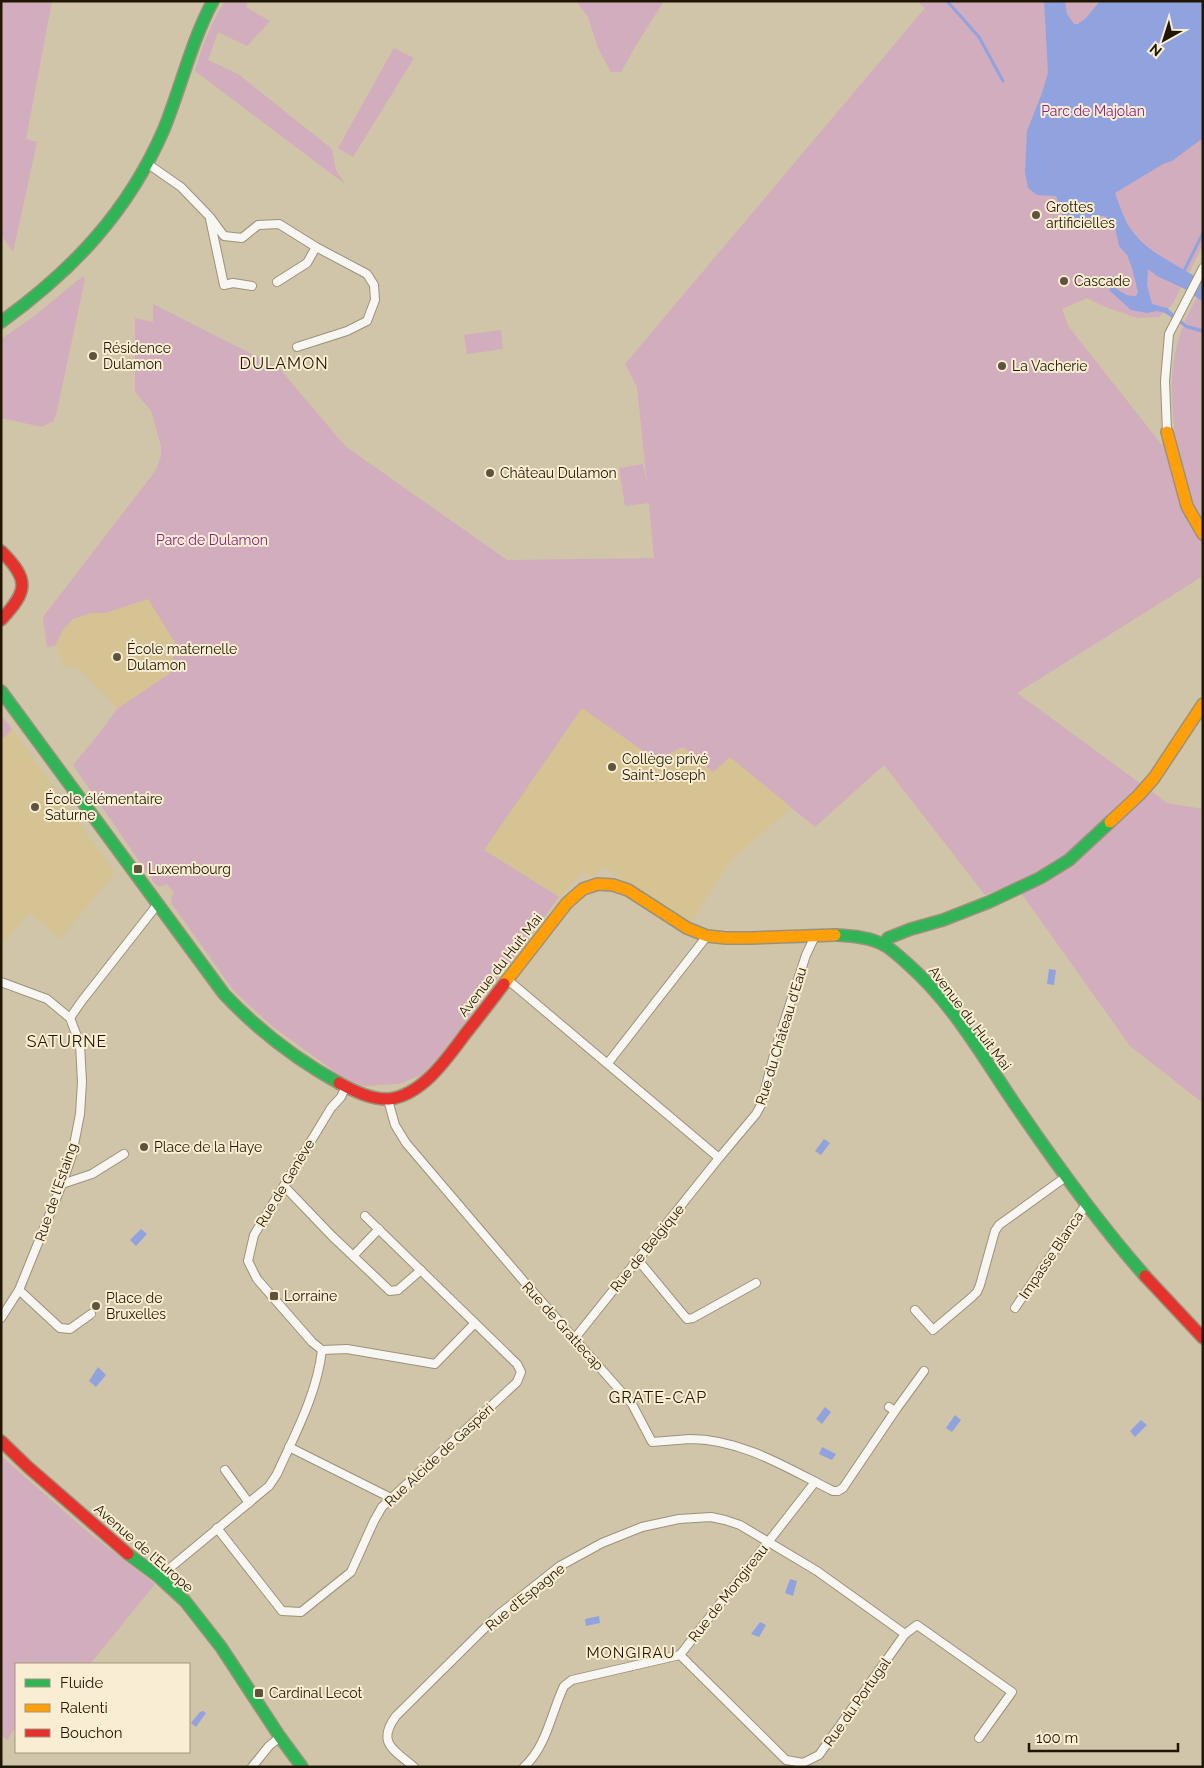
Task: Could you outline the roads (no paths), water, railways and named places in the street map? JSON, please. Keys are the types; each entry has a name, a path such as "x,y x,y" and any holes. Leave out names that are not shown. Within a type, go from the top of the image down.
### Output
{"main road":[{"path":"1,322 33,300 88,250 118,211 148,164 164,129 198,27 213,1"},
{"path":"1167,432 1187,506 1203,534"},
{"path":"1,551 18,568 22,584 19,599 1,620"},
{"path":"1,691 76,791 157,905 228,998 259,1027 345,1088 370,1098 388,1100"},
{"path":"884,945 888,938 990,902 1040,878 1069,860 1139,795 1154,778 1203,704"},
{"name":"Avenue du Huit Mai","path":"388,1100 417,1087 436,1071 567,903 584,889 600,884 614,884 631,892 690,930 707,936 727,939 837,935 860,938 884,945 915,970 931,987 951,1012 1086,1201 1150,1283 1203,1338"},
{"name":"Avenue de l'Europe","path":"1,1441 28,1467 185,1601 222,1647 280,1737 302,1767"}],"street":[{"path":"148,164 181,187 224,236 242,238 258,226 280,224 316,247 367,274 374,285 375,300 367,321 347,331 297,347"},
{"path":"210,218 224,284 233,283 252,286"},
{"path":"277,282 307,263 316,247"},
{"path":"1167,432 1165,381 1169,334 1202,269"},
{"path":"70,1018 157,905"},
{"path":"608,1063 707,936"},
{"name":"Rue du Château d'Eau","path":"719,1158 756,1114 761,1105 776,1047 806,955 815,936"},
{"path":"508,980 719,1158"},
{"name":"Rue de l'Estaing","path":"1,982 47,999 70,1018 80,1044 82,1082 80,1114 72,1155 19,1290 1,1318"},
{"name":"Rue de Genève","path":"322,1350 304,1333 256,1279 248,1261 254,1236 345,1088"},
{"name":"Rue de Grattecap","path":"388,1100 395,1126 406,1143 632,1404 652,1442 691,1439 727,1444 761,1455 815,1482"},
{"path":"62,1184 92,1174 124,1154"},
{"name":"Rue de Belgique","path":"575,1338 719,1158"},
{"path":"915,1310 934,1330 966,1302 977,1292 995,1231 999,1225 1067,1176"},
{"path":"284,1186 390,1291 398,1290 421,1270"},
{"name":"Impasse Blanca","path":"1015,1308 1086,1201"},
{"name":"Rue Alcide de Gaspéri","path":"217,1528 282,1611 301,1612 351,1572 382,1507 393,1499 517,1382 520,1372 517,1364 366,1216"},
{"path":"353,1256 379,1229"},
{"path":"638,1260 688,1319 756,1283"},
{"path":"19,1290 60,1328 70,1328 91,1314"},
{"path":"159,1577 269,1486 277,1474 289,1447 318,1374 322,1350 347,1349 435,1364 475,1323"},
{"path":"815,1482 833,1491 838,1492 843,1488 892,1409 924,1371"},
{"path":"289,1447 393,1499"},
{"path":"225,1470 250,1503"},
{"name":"Rue de Mongireau","path":"524,1767 533,1759 542,1744 558,1696 564,1686 572,1680 680,1655 815,1482"},
{"name":"Rue d'Espagne","path":"414,1767 392,1750 387,1741 388,1727 396,1716 498,1615 560,1566 602,1543 642,1527 679,1519 711,1518 725,1520 740,1525 768,1542"},
{"path":"768,1542 817,1572 905,1634 917,1625 1012,1692 980,1738"},
{"name":"Rue du Portugal","path":"680,1655 786,1760 804,1765 819,1755 905,1634"},
{"path":"252,1767 269,1746 280,1737"}],"water":[{"path":"1044,1 1065,1 1067,14 1074,24 1078,24 1086,18 1100,1 1203,1 1203,138 1172,161 1163,164 1115,193 1127,223 1140,240 1203,282 1203,302 1185,289 1157,276 1148,269 1147,285 1152,304 1167,308 1187,325 1203,329 1203,333 1186,328 1165,313 1157,311 1147,313 1131,310 1109,290 1112,286 1129,296 1136,296 1138,292 1127,255 1119,246 1115,227 1107,226 1107,217 1068,220 1063,216 1056,196 1037,195 1028,188 1025,172 1027,131 1048,73"},
{"path":"1049,969 1056,970 1054,985 1047,984"},
{"path":"824,1139 830,1143 821,1155 815,1151"},
{"path":"141,1229 147,1234 136,1246 130,1240"},
{"path":"98,1367 106,1375 96,1387 89,1381"},
{"path":"825,1407 831,1412 822,1424 816,1419"},
{"path":"955,1415 961,1420 952,1432 946,1428"},
{"path":"1141,1420 1147,1425 1135,1437 1130,1431"},
{"path":"822,1447 836,1454 832,1460 819,1454"},
{"path":"790,1579 797,1581 793,1596 785,1593"},
{"path":"599,1616 600,1623 586,1626 585,1619"},
{"path":"760,1622 766,1625 759,1637 751,1634"},
{"path":"203,1711 206,1713 196,1727 191,1723"}],"waterway":[{"path":"947,1 979,37 1003,81"},
{"path":"1183,273 1203,233"}],"place":[{"name":"Grottes artificielles","path":"1036,215"},
{"name":"Cascade","path":"1064,281"},
{"name":"Résidence Dulamon","path":"93,356"},
{"name":"La Vacherie","path":"1002,366"},
{"name":"Château Dulamon","path":"490,473"},
{"name":"École maternelle Dulamon","path":"117,657"},
{"name":"Collège privé Saint-Joseph","path":"612,767"},
{"name":"École élémentaire Saturne","path":"35,807"},
{"name":"Luxembourg","path":"138,869"},
{"name":"Place de la Haye","path":"144,1147"},
{"name":"Lorraine","path":"274,1296"},
{"name":"Place de Bruxelles","path":"96,1306"},
{"name":"Cardinal Lecot","path":"259,1693"}],"district":[{"name":"DULAMON","path":"284,363"},
{"name":"SATURNE","path":"67,1041"},
{"name":"GRATE-CAP","path":"658,1397"},
{"name":"MONGIRAU","path":"631,1653"}],"park label":[{"name":"Parc de Majolan","path":"1093,111"},
{"name":"Parc de Dulamon","path":"212,540"}]}
